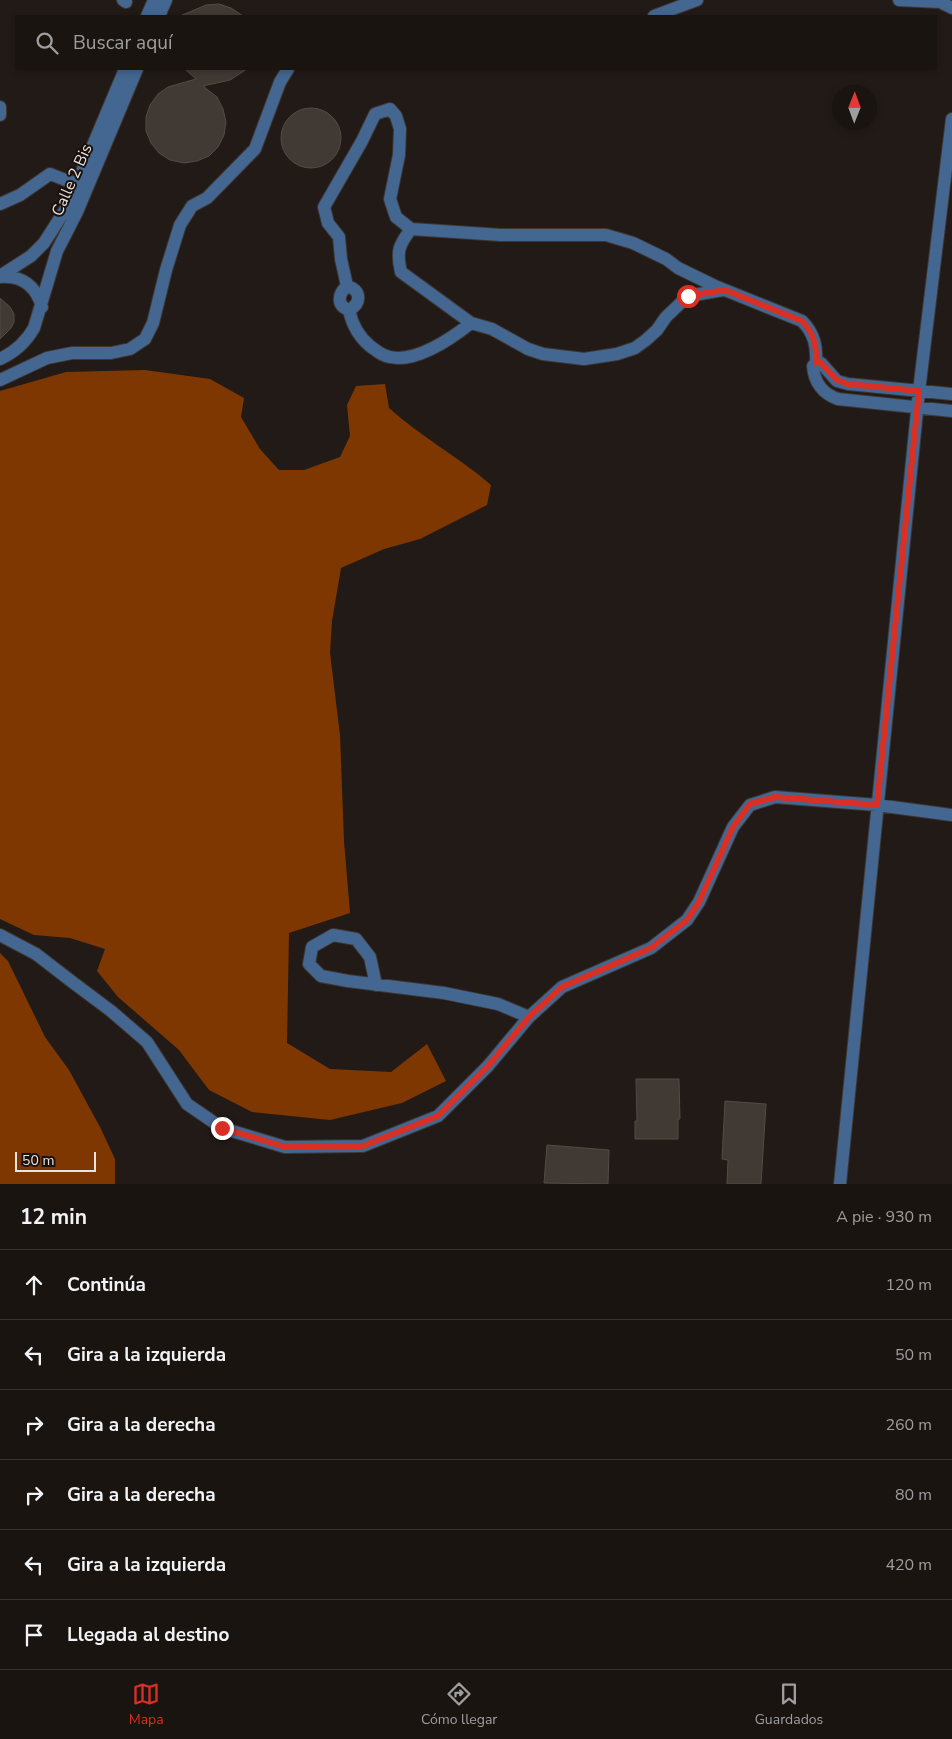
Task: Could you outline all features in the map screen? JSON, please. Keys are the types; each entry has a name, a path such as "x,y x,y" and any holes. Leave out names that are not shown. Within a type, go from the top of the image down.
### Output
{"street":[{"path":"147,15 154,0"},
{"path":"159,15 166,0"},
{"path":"657,15 698,0"},
{"path":"899,0 940,2 952,8"},
{"name":"Calle 2 Bis","path":"0,276 31,256 44,243 67,207 125,70"},
{"name":"Calle 2 Bis","path":"0,360 28,338 34,328 42,307 57,251 77,212 137,70"},
{"path":"0,380 47,358 72,353 111,353 130,349 145,338 153,323 180,225 192,206 207,198 255,149 280,82 287,70"},
{"path":"0,107 0,116"},
{"path":"471,323 452,337 421,352 403,358 380,354 364,340 351,320 349,310 358,302 359,297 357,291 347,286 339,238 328,223 324,207 362,141 375,114 390,109 396,116 400,129 399,155 390,198 396,217 411,229 501,235 606,236 633,243 666,259 678,268 725,290 802,321 809,328 817,347 816,363 813,366 815,376 820,386 830,396 838,399 952,411"},
{"path":"840,1184 919,391 952,120"},
{"path":"0,204 20,195 50,174 76,184"},
{"path":"411,229 399,245 398,259 401,272 471,323 492,329 528,349 543,354 584,359 617,354 635,348 657,330 674,308 688,296 725,290"},
{"path":"0,276 9,276 27,283 34,289 42,307"},
{"path":"816,363 821,363 837,380 848,384 952,394"},
{"path":"0,935 36,954 111,1010 148,1042 187,1104 222,1128 285,1147 363,1146 438,1116 488,1066 529,1017 562,987 651,948 687,920 699,902 733,827 750,804 775,797 877,805 952,815"},
{"path":"376,985 370,957 356,939 333,935 312,947 310,964 321,976 376,985 444,993 498,1004 529,1017"}],"shaded area":[{"path":"145,370 210,379 244,398 241,417 260,449 279,470 304,470 340,457 350,436 347,405 356,386 385,384 389,408 491,485 487,505 420,539 384,549 341,568 332,621 330,653 340,735 344,841 350,913 289,933 287,1043 330,1069 391,1072 427,1044 446,1081 402,1103 330,1120 252,1112 209,1090 179,1050 118,997 97,971 105,949 70,938 34,935 0,919 0,391 66,372"},
{"path":"0,953 8,961 45,1037 69,1070 100,1127 115,1159 115,1184 0,1184"}],"building":[{"path":"219,4 231,8 242,15 182,15 206,5"},
{"path":"186,70 245,70 230,80 203,86 217,97 223,109 226,122 224,135 218,147 209,156 197,161 184,163 170,160 159,153 151,143 146,131 146,117 150,105 158,94 168,87 196,79"},
{"path":"305,108 317,108 328,113 336,121 341,132 339,150 328,163 317,168 305,168 294,163 286,155 281,144 281,132 286,121 294,113"},
{"path":"0,298 10,307 14,314 14,322 0,339"},
{"path":"636,1079 679,1079 680,1119 678,1119 678,1139 635,1139 635,1121 637,1121"},
{"path":"725,1101 766,1104 761,1184 727,1184 728,1160 722,1159"},
{"path":"547,1145 609,1150 608,1184 544,1183"}],"route":[{"path":"222,1128 285,1147 363,1146 438,1116 488,1066 529,1017 562,987 651,948 687,920 699,902 733,827 750,804 775,797 877,805 919,391 848,384 837,380 821,363 816,363 817,347 809,328 802,321 725,290 688,296"}]}
